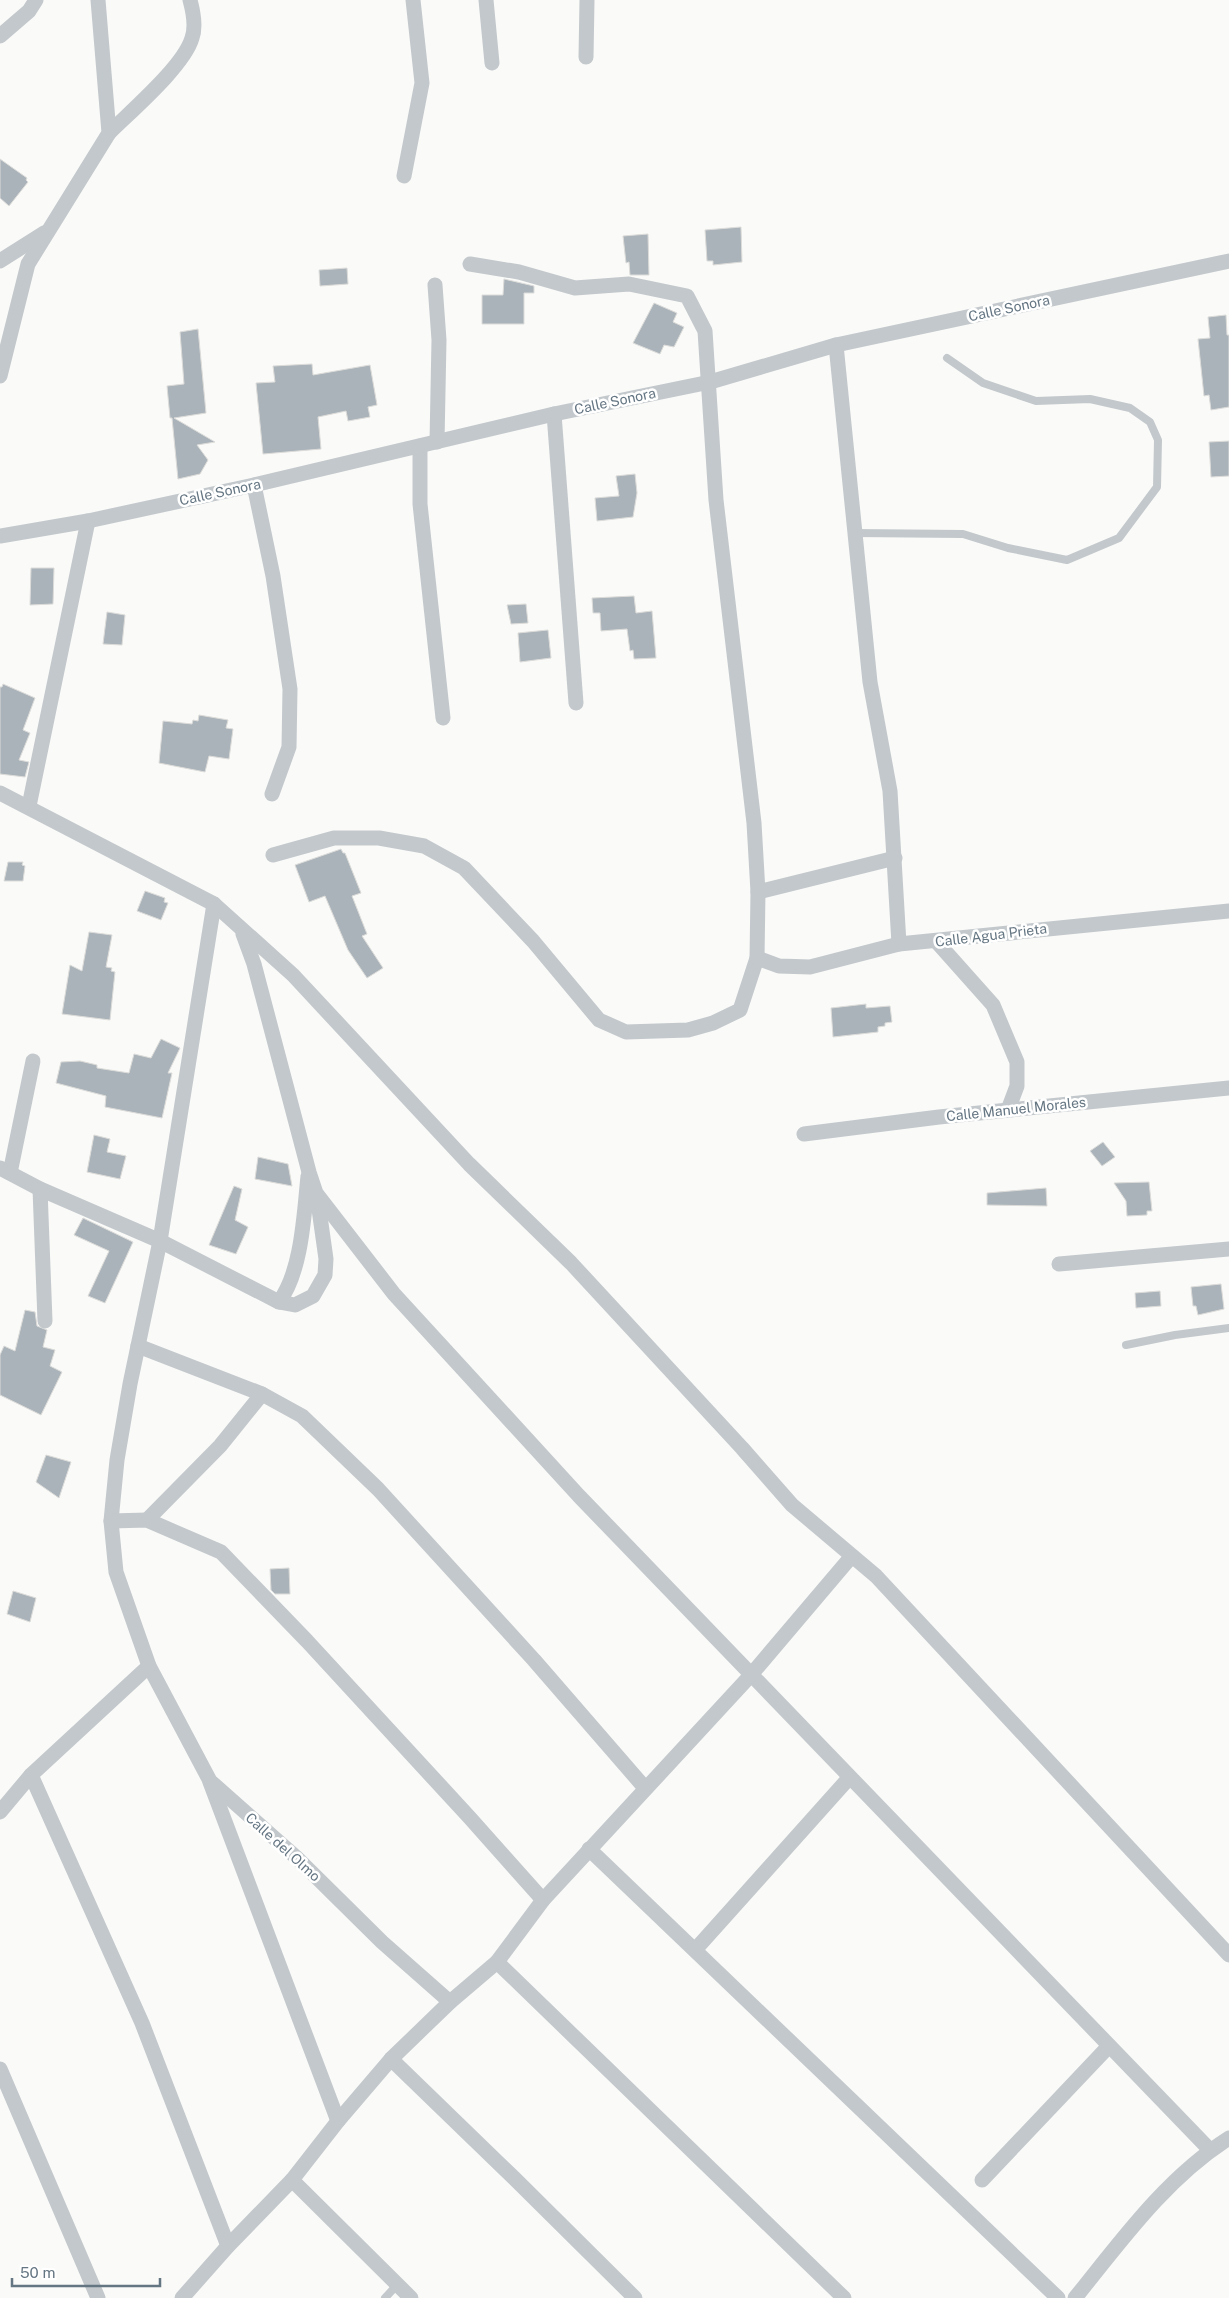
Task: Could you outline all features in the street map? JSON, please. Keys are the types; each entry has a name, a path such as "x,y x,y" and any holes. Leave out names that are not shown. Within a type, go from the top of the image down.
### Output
{"street":[{"path":"0,36 29,11 36,0"},
{"path":"98,0 110,133"},
{"path":"0,376 28,264 110,133 172,70 192,38 194,14 190,0"},
{"path":"404,176 422,83 413,0"},
{"path":"486,0 492,63"},
{"path":"586,57 587,0"},
{"path":"0,261 48,230"},
{"name":"Calle Sonora","path":"0,536 88,521 254,485 554,414 710,382 836,346 1229,262"},
{"path":"273,855 334,838 379,838 424,846 464,868 533,941 599,1020 626,1032 688,1030 713,1023 740,1010 758,958 758,892 754,823 716,500 710,382 705,331 686,296 629,284 575,288 519,272 470,264"},
{"path":"435,285 439,340 436,442"},
{"path":"836,346 870,682 885,759 895,858 899,944"},
{"path":"554,414 576,703"},
{"path":"420,446 420,504 443,718"},
{"path":"254,485 273,576 290,689 289,746 272,794"},
{"path":"29,806 88,521"},
{"path":"0,793 29,806 214,904 293,975 469,1164 570,1263 792,1505 851,1557 876,1576 1229,1955"},
{"path":"758,892 895,858"},
{"name":"Calle del Olmo","path":"214,904 160,1241 117,1460 111,1521 116,1572 148,1666 210,1781 297,1858 382,1942 450,2002"},
{"name":"Calle Agua Prieta","path":"758,958 779,966 810,967 899,944 1229,911"},
{"path":"33,1061 5,1170 40,1188 160,1241 279,1302 294,1305 313,1296 324,1275 326,1259 316,1193 308,1172 254,964 243,932"},
{"path":"936,941 993,1005 1017,1062 1017,1086 1008,1110"},
{"name":"Calle Manuel Morales","path":"804,1134 1008,1110 1229,1088"},
{"path":"279,1302 288,1290 304,1224 308,1172"},
{"path":"40,1188 45,1321"},
{"path":"316,1193 394,1294 592,1510 750,1676 1210,2150"},
{"path":"1059,1264 1229,1249"},
{"path":"138,1346 262,1394 302,1416 378,1489 534,1660 645,1788"},
{"path":"147,1520 220,1446 262,1394"},
{"path":"111,1521 147,1520 221,1552 451,1796 543,1900"},
{"path":"182,2298 228,2246 292,2180 338,2121 391,2060 450,2002 497,1962 543,1900 750,1676 851,1557"},
{"path":"0,1812 31,1775 148,1666"},
{"path":"31,1775 142,2023 228,2246"},
{"path":"695,1950 849,1778"},
{"path":"210,1781 338,2121"},
{"path":"589,1849 1058,2298"},
{"path":"497,1962 844,2298"},
{"path":"982,2180 1109,2046"},
{"path":"391,2060 635,2298"},
{"path":"0,2069 98,2298"},
{"path":"1075,2298 1153,2203 1210,2150 1229,2138"},
{"path":"292,2180 411,2298"}],"lane":[{"path":"855,533 963,534 1008,548 1067,560 1119,538 1157,487 1158,440 1150,422 1130,408 1090,399 1036,401 983,384 947,358"},
{"path":"1126,1345 1175,1335 1229,1328"},
{"path":"385,2298 397,2285"}],"building":[{"path":"0,159 27,178 28,182 9,206 0,198"},
{"path":"741,227 742,262 713,265 713,261 707,261 705,230"},
{"path":"648,234 649,275 630,275 629,262 626,263 623,236"},
{"path":"347,268 348,284 320,286 319,270"},
{"path":"504,279 534,286 534,293 524,293 524,324 482,324 482,295 503,295"},
{"path":"654,303 677,313 673,322 684,327 674,347 664,345 660,354 633,343"},
{"path":"1226,315 1227,335 1229,335 1229,407 1211,410 1209,395 1204,396 1198,339 1210,338 1208,317"},
{"path":"198,329 206,413 174,418 215,442 197,445 208,460 200,474 178,479 167,386 184,384 180,332"},
{"path":"312,364 313,375 370,365 377,405 368,407 370,417 348,421 346,411 318,417 321,449 263,454 256,383 275,382 273,366"},
{"path":"1229,441 1229,476 1211,477 1209,442"},
{"path":"635,474 637,493 633,517 597,521 595,498 619,496 616,476"},
{"path":"31,568 54,568 53,604 30,605"},
{"path":"634,596 636,613 652,611 656,658 634,659 633,650 630,651 627,629 601,631 600,613 593,613 592,598"},
{"path":"526,604 528,623 511,624 507,605"},
{"path":"107,612 125,615 122,645 103,644"},
{"path":"548,630 551,658 520,662 518,633"},
{"path":"3,684 35,698 23,730 30,733 19,760 29,762 25,777 0,774 0,687"},
{"path":"199,715 228,720 226,728 233,729 229,759 209,756 205,772 159,763 163,721 192,724 193,720 198,721"},
{"path":"341,849 345,853 361,893 352,896 367,934 362,936 383,968 367,978 348,950 325,896 309,902 295,865"},
{"path":"8,862 23,862 22,865 25,866 23,881 4,881"},
{"path":"145,891 165,898 164,902 168,903 161,920 137,911"},
{"path":"89,932 112,935 106,967 112,968 111,971 115,972 110,1020 62,1014 70,965 82,971"},
{"path":"866,1004 866,1008 890,1006 892,1022 878,1027 878,1032 833,1037 831,1008"},
{"path":"161,1039 180,1048 168,1073 172,1073 162,1118 105,1107 106,1096 56,1083 61,1062 80,1061 97,1065 97,1068 129,1073 134,1054 151,1058"},
{"path":"94,1135 110,1139 107,1152 126,1156 120,1179 87,1172"},
{"path":"1103,1142 1115,1157 1102,1166 1090,1151"},
{"path":"258,1157 288,1164 292,1186 255,1179"},
{"path":"1149,1182 1152,1211 1147,1211 1147,1215 1127,1216 1126,1201 1114,1183"},
{"path":"234,1186 242,1189 235,1220 248,1227 236,1254 209,1245"},
{"path":"1046,1188 1047,1206 987,1205 987,1193"},
{"path":"83,1218 133,1242 105,1303 88,1296 109,1251 74,1235"},
{"path":"1221,1284 1224,1309 1198,1315 1196,1306 1193,1306 1191,1287"},
{"path":"1160,1291 1161,1306 1136,1308 1135,1293"},
{"path":"25,1310 35,1312 37,1326 47,1330 43,1347 55,1350 50,1366 62,1372 41,1415 0,1395 0,1355 4,1346 15,1351"},
{"path":"46,1455 71,1462 59,1498 36,1482"},
{"path":"289,1568 290,1594 275,1594 271,1590 270,1569"},
{"path":"13,1591 36,1598 30,1622 7,1614"}]}
